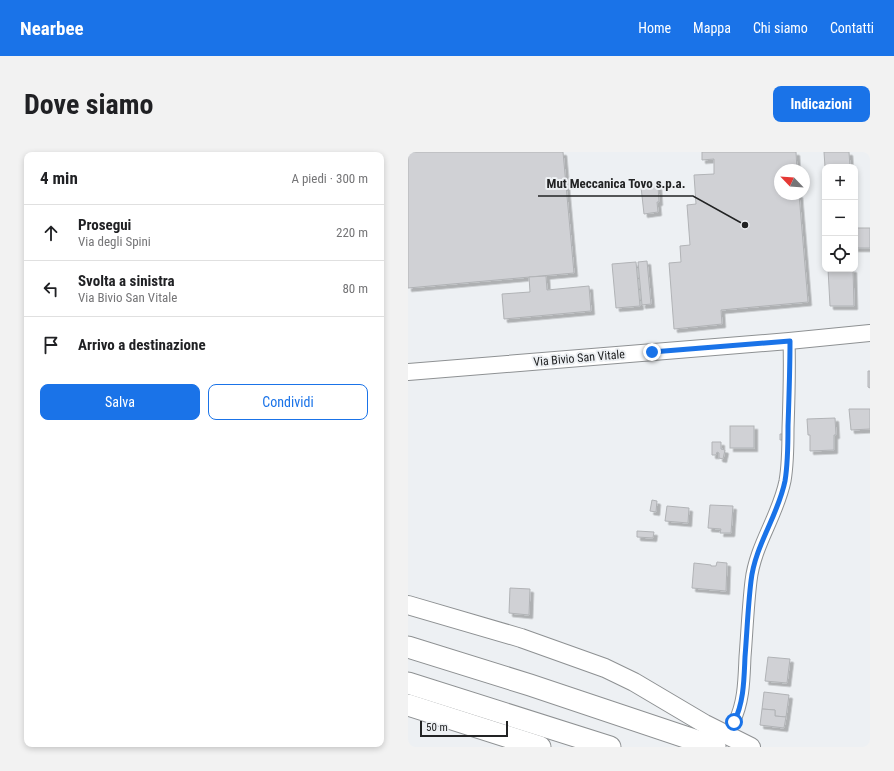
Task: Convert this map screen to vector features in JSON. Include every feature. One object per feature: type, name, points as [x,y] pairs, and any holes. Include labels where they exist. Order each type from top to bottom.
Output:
[{"type":"highway","points":[[408,647],[530,684],[715,747]]},
{"type":"highway","points":[[408,683],[610,747]]},
{"type":"highway","points":[[408,705],[540,747]]},
{"type":"main road","name":"Via Bivio San Vitale","points":[[408,372],[790,341],[870,333]]},
{"type":"main road","points":[[408,605],[521,638],[605,668],[634,682],[705,724],[751,747]]},
{"type":"street","points":[[734,722],[738,715],[744,686],[751,580],[755,559],[781,496],[785,480],[790,378],[790,341]]},
{"type":"building","points":[[408,152],[563,152],[574,273],[408,288]]},
{"type":"building","points":[[702,152],[796,152],[797,164],[774,164],[774,200],[800,200],[808,302],[721,310],[722,324],[674,329],[669,263],[681,262],[680,246],[690,245],[687,205],[696,204],[694,175],[714,174],[714,159],[702,160]]},
{"type":"building","points":[[824,152],[849,152],[850,164],[825,164]]},
{"type":"building","points":[[658,185],[658,212],[644,214],[641,187]]},
{"type":"building","points":[[858,228],[870,228],[870,248],[858,248]]},
{"type":"building","points":[[647,261],[651,304],[642,305],[638,262]]},
{"type":"building","points":[[636,262],[640,306],[616,308],[612,264]]},
{"type":"building","points":[[828,272],[853,272],[854,306],[830,306]]},
{"type":"building","points":[[546,276],[547,290],[589,286],[591,311],[504,319],[502,294],[530,292],[529,277]]},
{"type":"building","points":[[868,371],[870,371],[870,388],[868,387]]},
{"type":"building","points":[[849,409],[870,409],[870,429],[851,430]]},
{"type":"building","points":[[835,418],[836,435],[834,435],[834,450],[810,451],[810,435],[808,435],[807,419]]},
{"type":"building","points":[[730,426],[754,426],[754,448],[730,448]]},
{"type":"building","points":[[780,434],[783,434],[784,440],[780,440]]},
{"type":"building","points":[[712,442],[721,442],[721,449],[725,450],[723,459],[719,458],[719,453],[717,452],[716,455],[712,455]]},
{"type":"building","points":[[652,500],[657,501],[656,512],[650,511]]},
{"type":"building","points":[[710,505],[733,506],[731,533],[720,533],[721,529],[708,528]]},
{"type":"building","points":[[667,506],[689,508],[688,523],[665,521]]},
{"type":"building","points":[[637,531],[654,532],[653,538],[637,537]]},
{"type":"building","points":[[717,562],[727,563],[726,591],[692,588],[694,563],[716,566]]},
{"type":"building","points":[[510,588],[530,589],[529,615],[509,613]]},
{"type":"building","points":[[768,657],[790,659],[787,683],[765,681]]},
{"type":"building","points":[[764,692],[789,695],[786,717],[775,716],[775,710],[762,709]]},
{"type":"building","points":[[762,709],[775,710],[775,716],[786,717],[784,728],[760,725]]},
{"type":"place","name":"Mut Meccanica Tovo s.p.a.","points":[[745,225]]},
{"type":"route","points":[[652,352],[790,341],[790,378],[785,480],[781,496],[755,559],[751,580],[744,686],[738,715],[734,722]]}]
